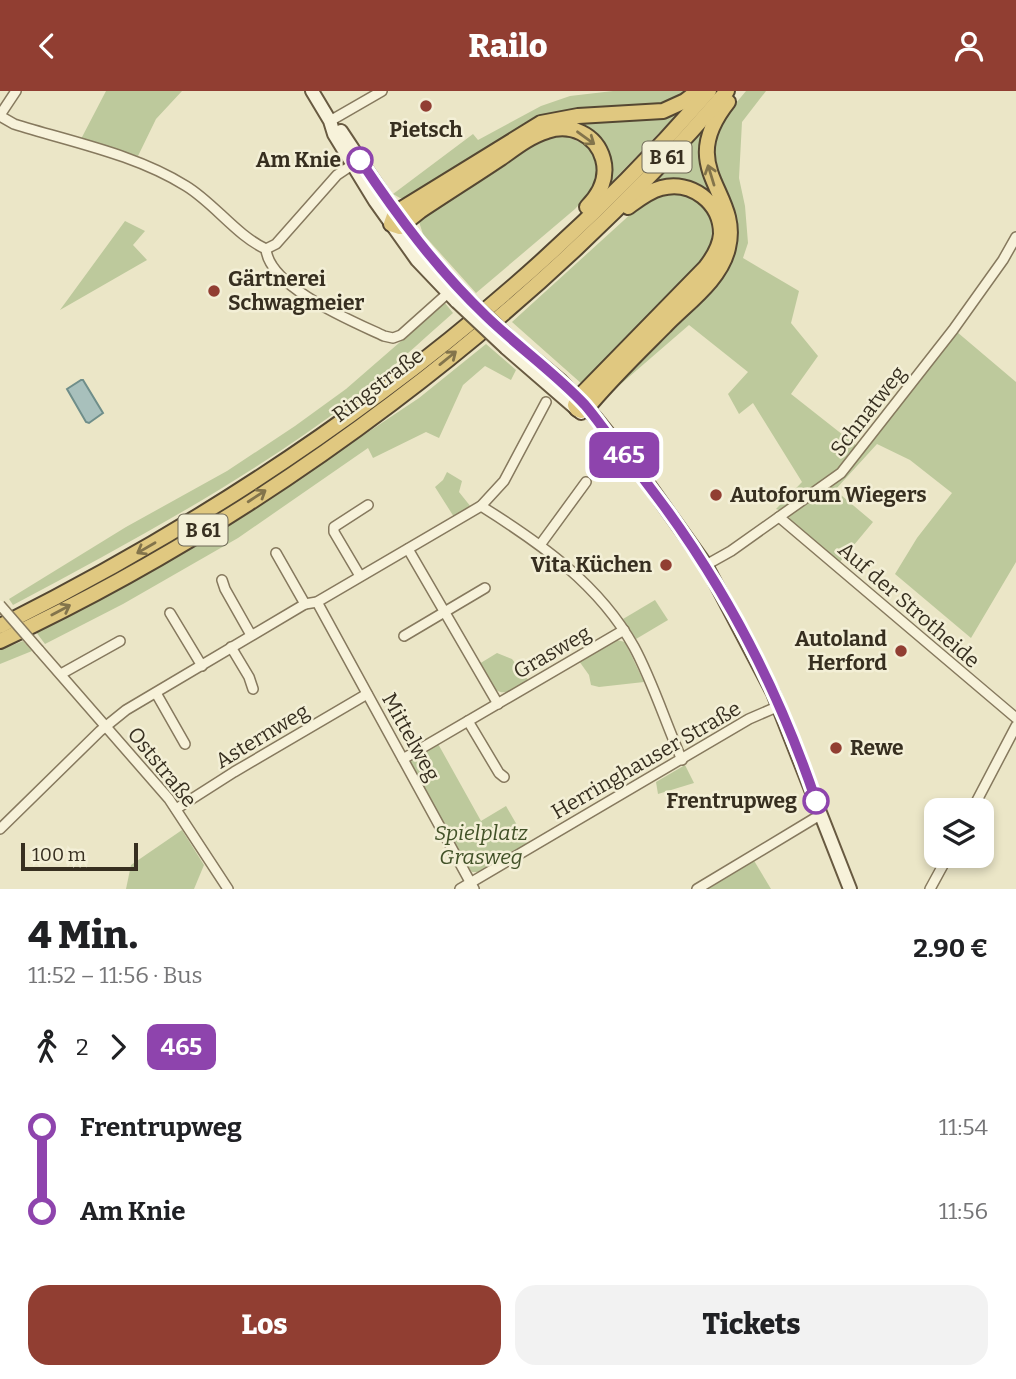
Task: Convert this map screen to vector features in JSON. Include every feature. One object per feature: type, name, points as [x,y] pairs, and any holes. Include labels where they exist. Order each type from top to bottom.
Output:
[{"type":"highway","points":[[397,221],[541,123],[578,116],[663,111],[685,101],[698,91]]},
{"type":"highway","name":"Ringstraße","points":[[0,626],[141,551],[229,498],[309,445],[428,357],[533,269],[632,174],[709,91]]},
{"type":"highway","name":"Ringstraße","points":[[0,641],[154,559],[225,517],[395,400],[481,331],[604,221],[677,148],[727,91]]},
{"type":"highway","points":[[581,405],[621,370],[707,284],[724,259],[729,234],[722,201],[712,180],[706,154],[707,141],[721,110],[736,91]]},
{"type":"highway","points":[[397,221],[420,211],[533,137],[556,128],[577,131],[593,141],[599,149],[604,172],[603,184],[589,206],[540,251],[533,269]]},
{"type":"highway","points":[[581,405],[705,268],[718,248],[721,236],[716,212],[708,200],[699,193],[676,186],[646,194],[615,219],[604,221]]},
{"type":"main road","points":[[312,91],[352,165],[428,255],[456,296],[581,405],[642,475],[706,565],[779,706],[850,889]]},
{"type":"main road","points":[[330,121],[340,129],[397,221]]},
{"type":"street","points":[[16,91],[0,116],[14,124],[133,161],[162,173],[201,196],[266,249],[275,271],[290,286],[384,336],[393,338],[401,335],[456,296]]},
{"type":"street","points":[[330,121],[382,91]]},
{"type":"street","points":[[266,249],[276,244],[337,175],[352,165]]},
{"type":"street","name":"Schnatweg","points":[[706,565],[731,551],[841,473],[953,330],[1003,260],[1016,237]]},
{"type":"street","points":[[0,829],[106,726],[126,711],[251,635],[305,604],[317,602],[481,506],[504,481],[546,402]]},
{"type":"street","points":[[540,545],[586,482]]},
{"type":"street","points":[[360,576],[334,533],[334,527],[368,505]]},
{"type":"street","points":[[481,506],[568,566],[624,630],[641,662],[682,760]]},
{"type":"street","name":"Auf der Strotheide","points":[[779,517],[1016,718]]},
{"type":"street","name":"Grasweg","points":[[408,549],[498,704]]},
{"type":"street","points":[[276,553],[305,604]]},
{"type":"street","points":[[222,580],[251,635]]},
{"type":"street","points":[[404,636],[485,588]]},
{"type":"street","name":"Mittelweg","points":[[317,602],[472,886]]},
{"type":"street","name":"Oststraße","points":[[0,604],[176,809],[228,889]]},
{"type":"street","points":[[170,613],[202,666]]},
{"type":"street","name":"Grasweg","points":[[403,759],[624,630]]},
{"type":"street","points":[[61,674],[120,641]]},
{"type":"street","points":[[231,647],[253,689]]},
{"type":"street","points":[[156,694],[185,744]]},
{"type":"street","name":"Asternweg","points":[[176,809],[367,694]]},
{"type":"street","name":"Herringhauser Straße","points":[[460,889],[472,886],[749,719],[779,706]]},
{"type":"street","points":[[468,721],[504,777]]},
{"type":"street","points":[[978,798],[1016,726]]},
{"type":"street","points":[[697,889],[820,815]]},
{"type":"street","points":[[930,889],[941,868]]},
{"type":"green space","points":[[106,91],[182,91],[156,119],[138,156],[81,139]]},
{"type":"green space","points":[[613,91],[685,91],[670,101],[656,105],[548,113],[439,176],[409,198],[400,198],[393,194],[473,134],[478,140],[541,106],[570,96]]},
{"type":"green space","points":[[746,91],[766,91],[742,122],[739,178],[745,206],[748,243],[743,258],[799,291],[791,323],[818,356],[791,394],[857,446],[836,471],[779,510],[776,509],[802,482],[753,403],[739,414],[728,394],[748,372],[689,325],[600,402],[601,395],[717,281],[712,145],[726,115]]},
{"type":"green space","points":[[685,106],[603,191],[599,139],[588,128],[567,123]]},
{"type":"green space","points":[[709,125],[725,227],[723,242],[704,193],[651,187]]},
{"type":"green space","points":[[564,135],[588,146],[596,161],[597,175],[592,191],[575,209],[476,293],[423,234],[419,222],[428,211],[542,140]]},
{"type":"green space","points":[[663,193],[689,197],[705,210],[712,229],[708,254],[596,370],[597,373],[582,384],[512,322],[649,198]]},
{"type":"green space","points":[[125,221],[145,231],[133,245],[147,260],[60,310]]},
{"type":"green space","points":[[445,303],[453,313],[378,379],[312,429],[187,509],[13,605],[9,599],[126,527],[227,471],[295,426],[346,389]]},
{"type":"green space","points":[[957,332],[1016,382],[1016,562],[971,638],[895,574],[917,538],[952,493],[910,460],[877,444],[835,490],[873,522],[839,563],[790,521],[789,516],[842,476]]},
{"type":"green space","points":[[486,344],[516,370],[511,380],[485,366],[463,385],[439,438],[426,432],[373,458],[368,448],[238,538],[123,604],[45,644],[36,632],[178,556],[244,515],[419,398]]},
{"type":"green space","points":[[447,472],[462,481],[459,492],[471,507],[454,517],[435,487]]},
{"type":"green space","points":[[655,600],[668,620],[636,639],[623,619]]},
{"type":"green space","points":[[617,640],[625,642],[644,682],[599,687],[591,685],[589,675],[579,661]]},
{"type":"green space","points":[[23,641],[32,651],[0,664],[0,650]]},
{"type":"green space","points":[[497,653],[512,659],[529,681],[510,691],[503,692],[494,688],[479,664]]},
{"type":"green space","name":"Spielplatz Grasweg","points":[[437,742],[481,821],[506,806],[528,844],[479,872],[472,872],[409,759]]},
{"type":"green space","points":[[685,765],[694,783],[658,794],[656,782]]},
{"type":"green space","points":[[182,830],[204,865],[194,889],[126,889],[131,865]]},
{"type":"green space","points":[[753,859],[771,889],[701,889]]},
{"type":"water","points":[[81,380],[103,413],[89,423],[67,389]]},
{"type":"bus line","name":"465","points":[[360,160],[396,213],[454,285],[578,398],[676,521],[717,584],[773,693],[816,801]]},
{"type":"place","name":"Pietsch","points":[[426,106]]},
{"type":"place","name":"Am Knie","points":[[360,160]]},
{"type":"place","name":"Gärtnerei Schwagmeier","points":[[214,291]]},
{"type":"place","name":"Autoforum Wiegers","points":[[716,495]]},
{"type":"place","name":"Vita Küchen","points":[[666,565]]},
{"type":"place","name":"Autoland Herford","points":[[901,651]]},
{"type":"place","name":"Rewe","points":[[836,748]]},
{"type":"place","name":"Frentrupweg","points":[[816,801]]}]
